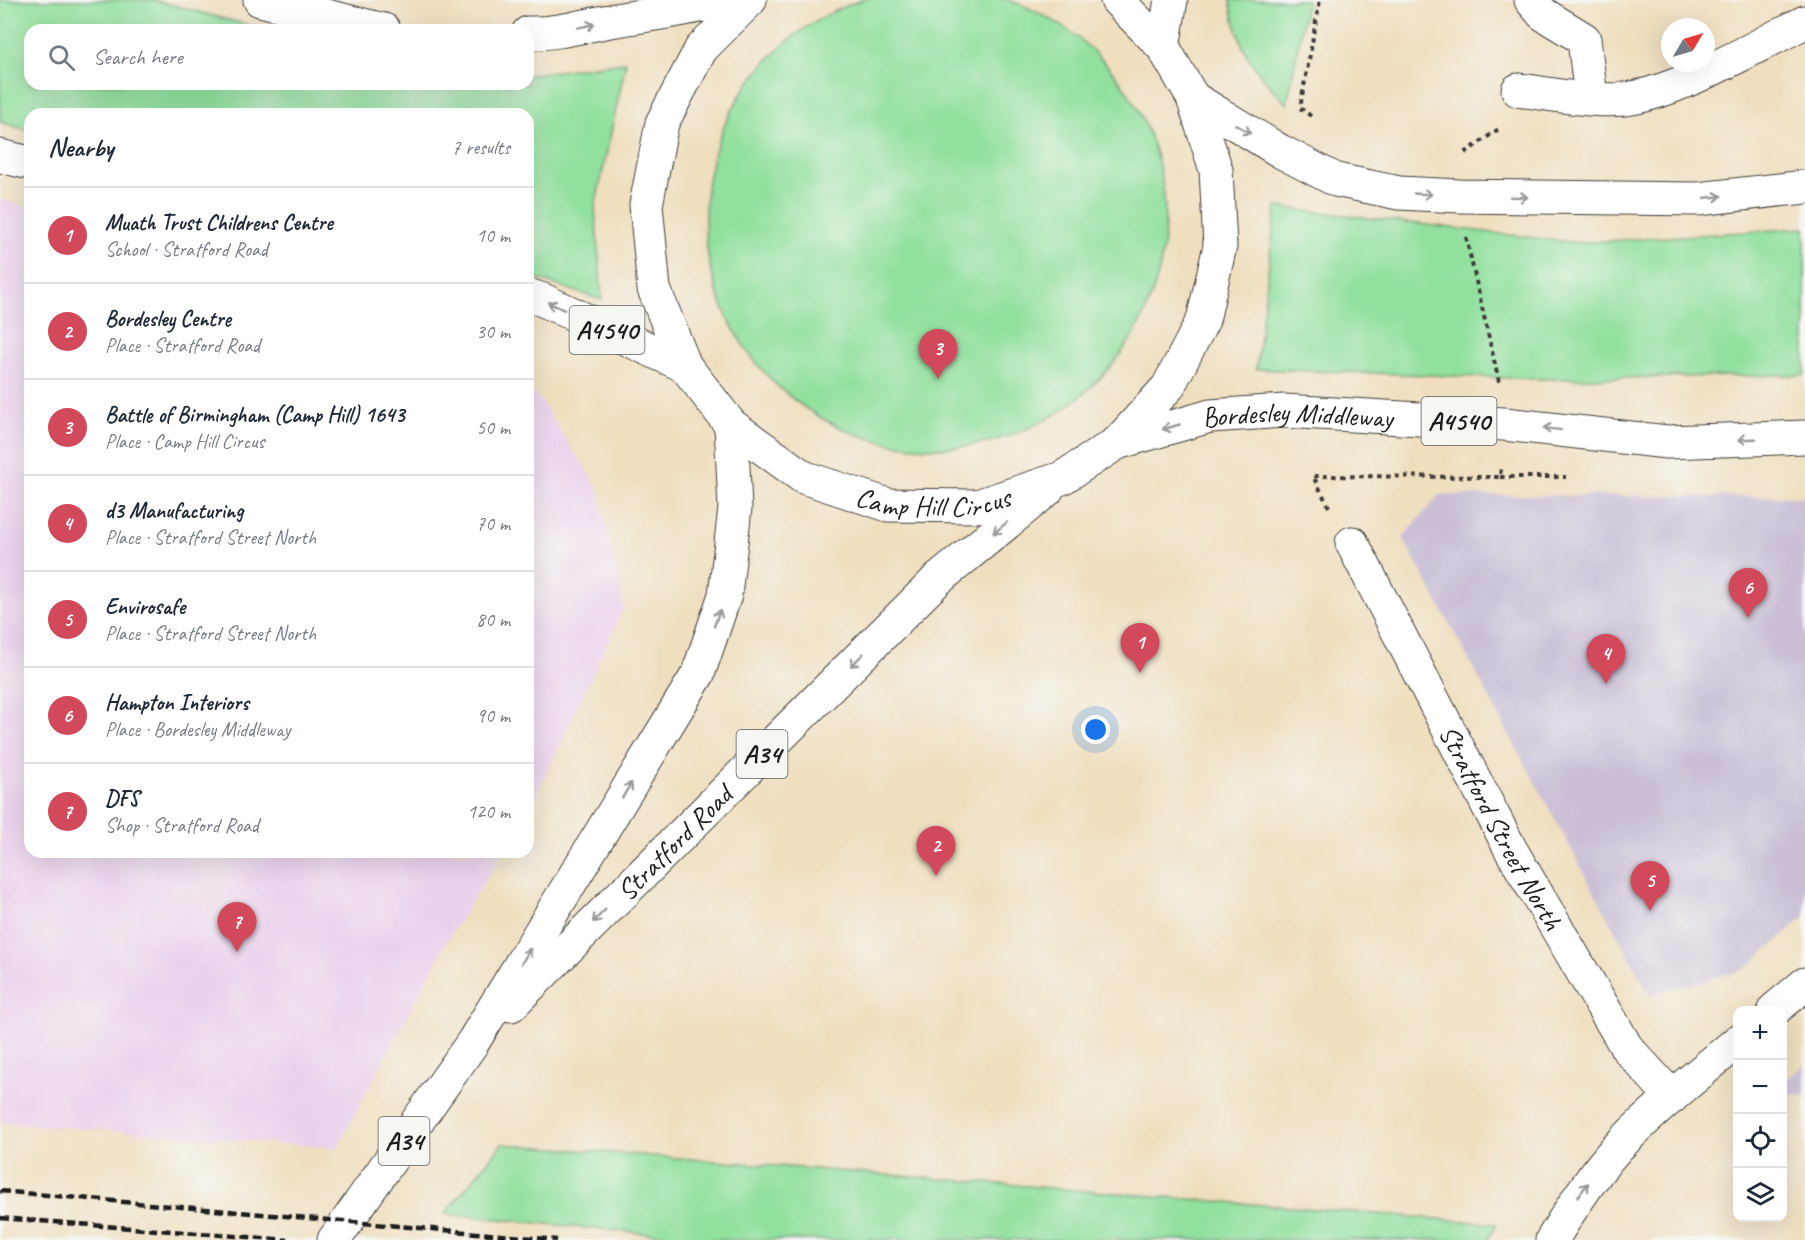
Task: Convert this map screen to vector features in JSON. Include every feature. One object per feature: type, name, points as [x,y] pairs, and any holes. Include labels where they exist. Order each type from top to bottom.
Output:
[{"type":"main road","points":[[260,0],[359,24]]},
{"type":"main road","points":[[534,33],[550,34],[611,21],[689,10],[724,0]]},
{"type":"main road","name":"Camp Hill Circus","points":[[750,0],[701,50],[662,123],[646,206],[654,289],[686,366],[731,425],[803,477],[888,505],[977,506],[1062,478],[1117,443],[1168,387],[1203,320],[1220,246],[1216,170],[1193,98],[1163,47],[1117,0]]},
{"type":"main road","points":[[1163,47],[1171,0]]},
{"type":"main road","points":[[1531,0],[1543,14],[1584,39],[1591,98]]},
{"type":"main road","points":[[1518,90],[1591,98],[1635,98],[1673,86],[1805,22]]},
{"type":"main road","points":[[1193,98],[1280,151],[1336,180],[1399,193],[1698,199],[1805,186]]},
{"type":"main road","points":[[0,156],[24,162]]},
{"type":"main road","name":"A4540","points":[[534,297],[686,366]]},
{"type":"main road","name":"Bordesley Middleway","points":[[1117,443],[1210,416],[1284,411],[1504,424],[1667,442],[1805,437]]},
{"type":"main road","name":"Stratford Road","points":[[334,1240],[473,1042],[698,674],[725,595],[735,508],[731,425]]},
{"type":"main road","name":"Stratford Road","points":[[473,1042],[936,581],[1062,478]]},
{"type":"main road","name":"Stratford Street North","points":[[1352,543],[1511,850],[1627,1048],[1672,1097]]},
{"type":"main road","points":[[1780,1006],[1805,984]]},
{"type":"main road","points":[[1552,1240],[1578,1197],[1616,1149],[1733,1044]]},
{"type":"path","points":[[1319,121],[1300,108],[1320,0]]},
{"type":"path","points":[[1313,476],[1500,477],[1504,424],[1499,381],[1466,240],[1460,196]]},
{"type":"shaded area","points":[[0,199],[24,206],[24,858],[499,858],[451,934],[337,1148],[0,1122]]},
{"type":"shaded area","points":[[534,394],[597,486],[624,607],[534,799]]},
{"type":"shaded area","points":[[1439,495],[1805,497],[1805,916],[1744,970],[1650,995],[1403,538]]},
{"type":"shaded area","points":[[1805,1064],[1805,1095],[1787,1093],[1787,1080]]},
{"type":"green space","points":[[865,-1],[1005,-1],[1023,5],[1063,26],[1098,55],[1127,90],[1148,130],[1161,173],[1164,195],[1164,241],[1155,285],[1138,327],[1113,364],[1081,396],[1044,421],[1002,438],[958,447],[912,447],[868,438],[826,421],[789,396],[757,364],[732,327],[715,285],[706,241],[706,195],[709,173],[722,130],[743,90],[772,55],[807,26],[847,5]]},
{"type":"green space","points":[[0,0],[154,0],[244,24],[24,24],[24,90],[534,90],[534,74],[626,62],[595,207],[602,300],[534,278],[534,108],[24,108],[24,129],[0,122]]},
{"type":"green space","points":[[1230,0],[1307,0],[1287,104],[1248,57],[1242,46]]},
{"type":"green space","points":[[1276,207],[1578,243],[1805,228],[1805,375],[1541,379],[1256,369]]},
{"type":"green space","points":[[502,1144],[1497,1224],[1488,1240],[712,1240],[445,1214]]},
{"type":"railway","points":[[0,1191],[557,1240]]},
{"type":"railway","points":[[0,1218],[288,1240]]},
{"type":"place","name":"Battle of Birmingham (Camp Hill) 1643","points":[[938,379]]},
{"type":"place","name":"Hampton Interiors","points":[[1748,618]]},
{"type":"place","name":"Muath Trust Childrens Centre","points":[[1140,673]]},
{"type":"place","name":"d3 Manufacturing","points":[[1606,684]]},
{"type":"place","name":"Bordesley Centre","points":[[936,876]]},
{"type":"place","name":"Envirosafe","points":[[1650,911]]},
{"type":"place","name":"DFS","points":[[237,952]]}]
